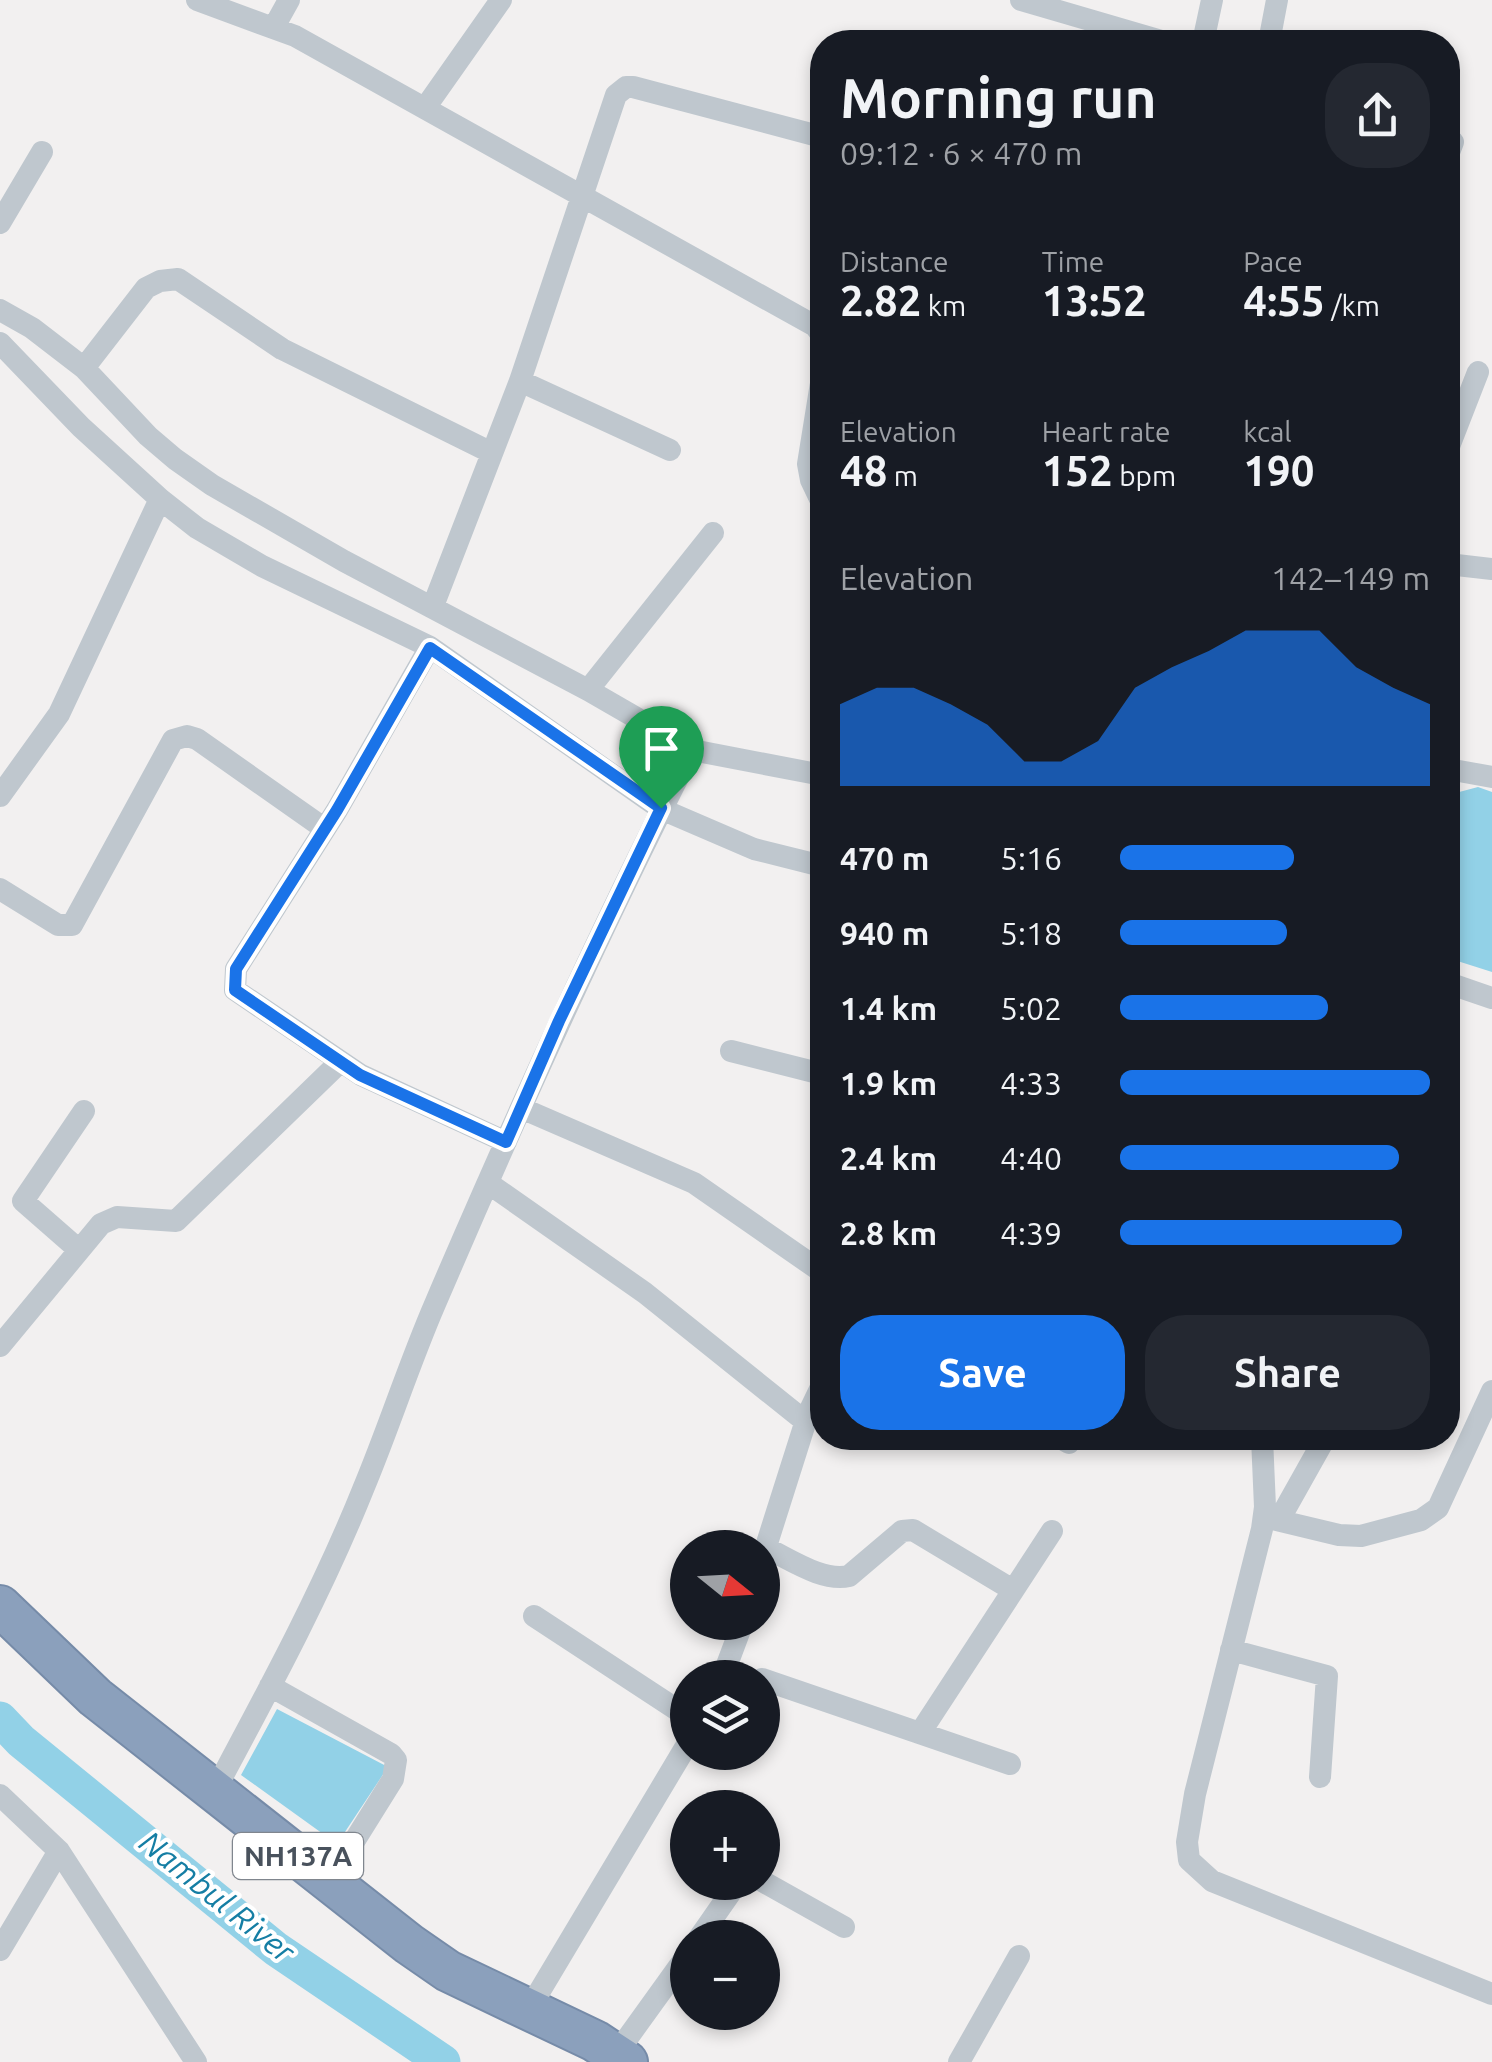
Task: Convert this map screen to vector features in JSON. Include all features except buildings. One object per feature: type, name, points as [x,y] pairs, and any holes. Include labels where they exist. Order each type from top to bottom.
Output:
[{"type":"highway","name":"NH137A","points":[[0,1606],[95,1696],[409,1944],[448,1970],[595,2040],[622,2058]]},
{"type":"street","points":[[197,0],[274,27],[810,323]]},
{"type":"street","points":[[274,27],[289,0]]},
{"type":"street","points":[[425,108],[501,0]]},
{"type":"street","points":[[1021,0],[1080,8],[1135,30]]},
{"type":"street","points":[[1206,30],[1212,0]]},
{"type":"street","points":[[1271,30],[1277,0]]},
{"type":"street","points":[[433,606],[520,381],[616,95],[626,87],[810,134]]},
{"type":"street","points":[[0,223],[42,152]]},
{"type":"street","points":[[84,368],[146,288],[178,279],[282,349],[490,452]]},
{"type":"street","points":[[0,310],[32,328],[84,368],[148,436],[212,486],[344,561],[588,690],[692,750],[810,766]]},
{"type":"street","points":[[0,343],[81,427],[160,500],[198,528],[262,566],[430,648],[671,791],[702,829],[754,849],[810,863]]},
{"type":"street","points":[[1460,418],[1478,372]]},
{"type":"street","points":[[520,381],[670,450]]},
{"type":"street","points":[[810,452],[810,480]]},
{"type":"street","points":[[0,796],[59,714],[160,500]]},
{"type":"street","points":[[588,690],[713,534]]},
{"type":"street","points":[[1460,565],[1492,569]]},
{"type":"street","points":[[430,648],[325,829],[236,969],[235,990],[360,1075],[506,1142]]},
{"type":"street","points":[[0,889],[58,925],[72,925],[173,740],[180,737],[198,739],[325,829]]},
{"type":"street","points":[[214,1792],[270,1686],[364,1487],[411,1358],[559,1021],[692,750]]},
{"type":"street","points":[[1460,771],[1492,777]]},
{"type":"street","points":[[1460,987],[1492,998]]},
{"type":"street","points":[[731,1052],[810,1071]]},
{"type":"street","points":[[0,1346],[102,1224],[112,1218],[176,1221],[340,1062]]},
{"type":"street","points":[[522,1108],[694,1183],[810,1264]]},
{"type":"street","points":[[79,1250],[26,1206],[24,1200],[84,1111]]},
{"type":"street","points":[[488,1183],[645,1293],[806,1422]]},
{"type":"street","points":[[1271,1519],[1361,1536],[1432,1514],[1492,1391]]},
{"type":"street","points":[[772,1530],[810,1412]]},
{"type":"street","points":[[1263,1450],[1271,1519]]},
{"type":"street","points":[[1317,1450],[1271,1519],[1231,1650],[1194,1794],[1189,1860],[1212,1881],[1492,1994]]},
{"type":"street","points":[[780,1560],[842,1578],[902,1532],[914,1530],[1014,1590]]},
{"type":"street","points":[[920,1733],[1052,1530]]},
{"type":"street","points":[[534,1616],[670,1705]]},
{"type":"street","points":[[1231,1650],[1327,1676],[1320,1778]]},
{"type":"street","points":[[780,1685],[1010,1764]]},
{"type":"street","points":[[270,1686],[396,1760],[393,1779],[330,1880]]},
{"type":"street","points":[[529,2009],[672,1770]]},
{"type":"street","points":[[0,1795],[59,1850],[196,2062]]},
{"type":"street","points":[[0,1950],[59,1850]]},
{"type":"street","points":[[780,1891],[844,1927]]},
{"type":"street","points":[[959,2062],[1019,1956]]},
{"type":"street","points":[[622,2058],[670,1982]]},
{"type":"water","points":[[1478,787],[1492,792],[1492,972],[1460,962],[1460,792]]},
{"type":"water","points":[[277,1709],[388,1767],[337,1844],[241,1775]]},
{"type":"waterway","name":"Nambul River","points":[[0,1719],[21,1741],[276,1949],[443,2062]]},
{"type":"route","points":[[430,648],[661,808],[506,1142],[360,1075],[235,990],[236,969],[337,810],[430,648]]}]
